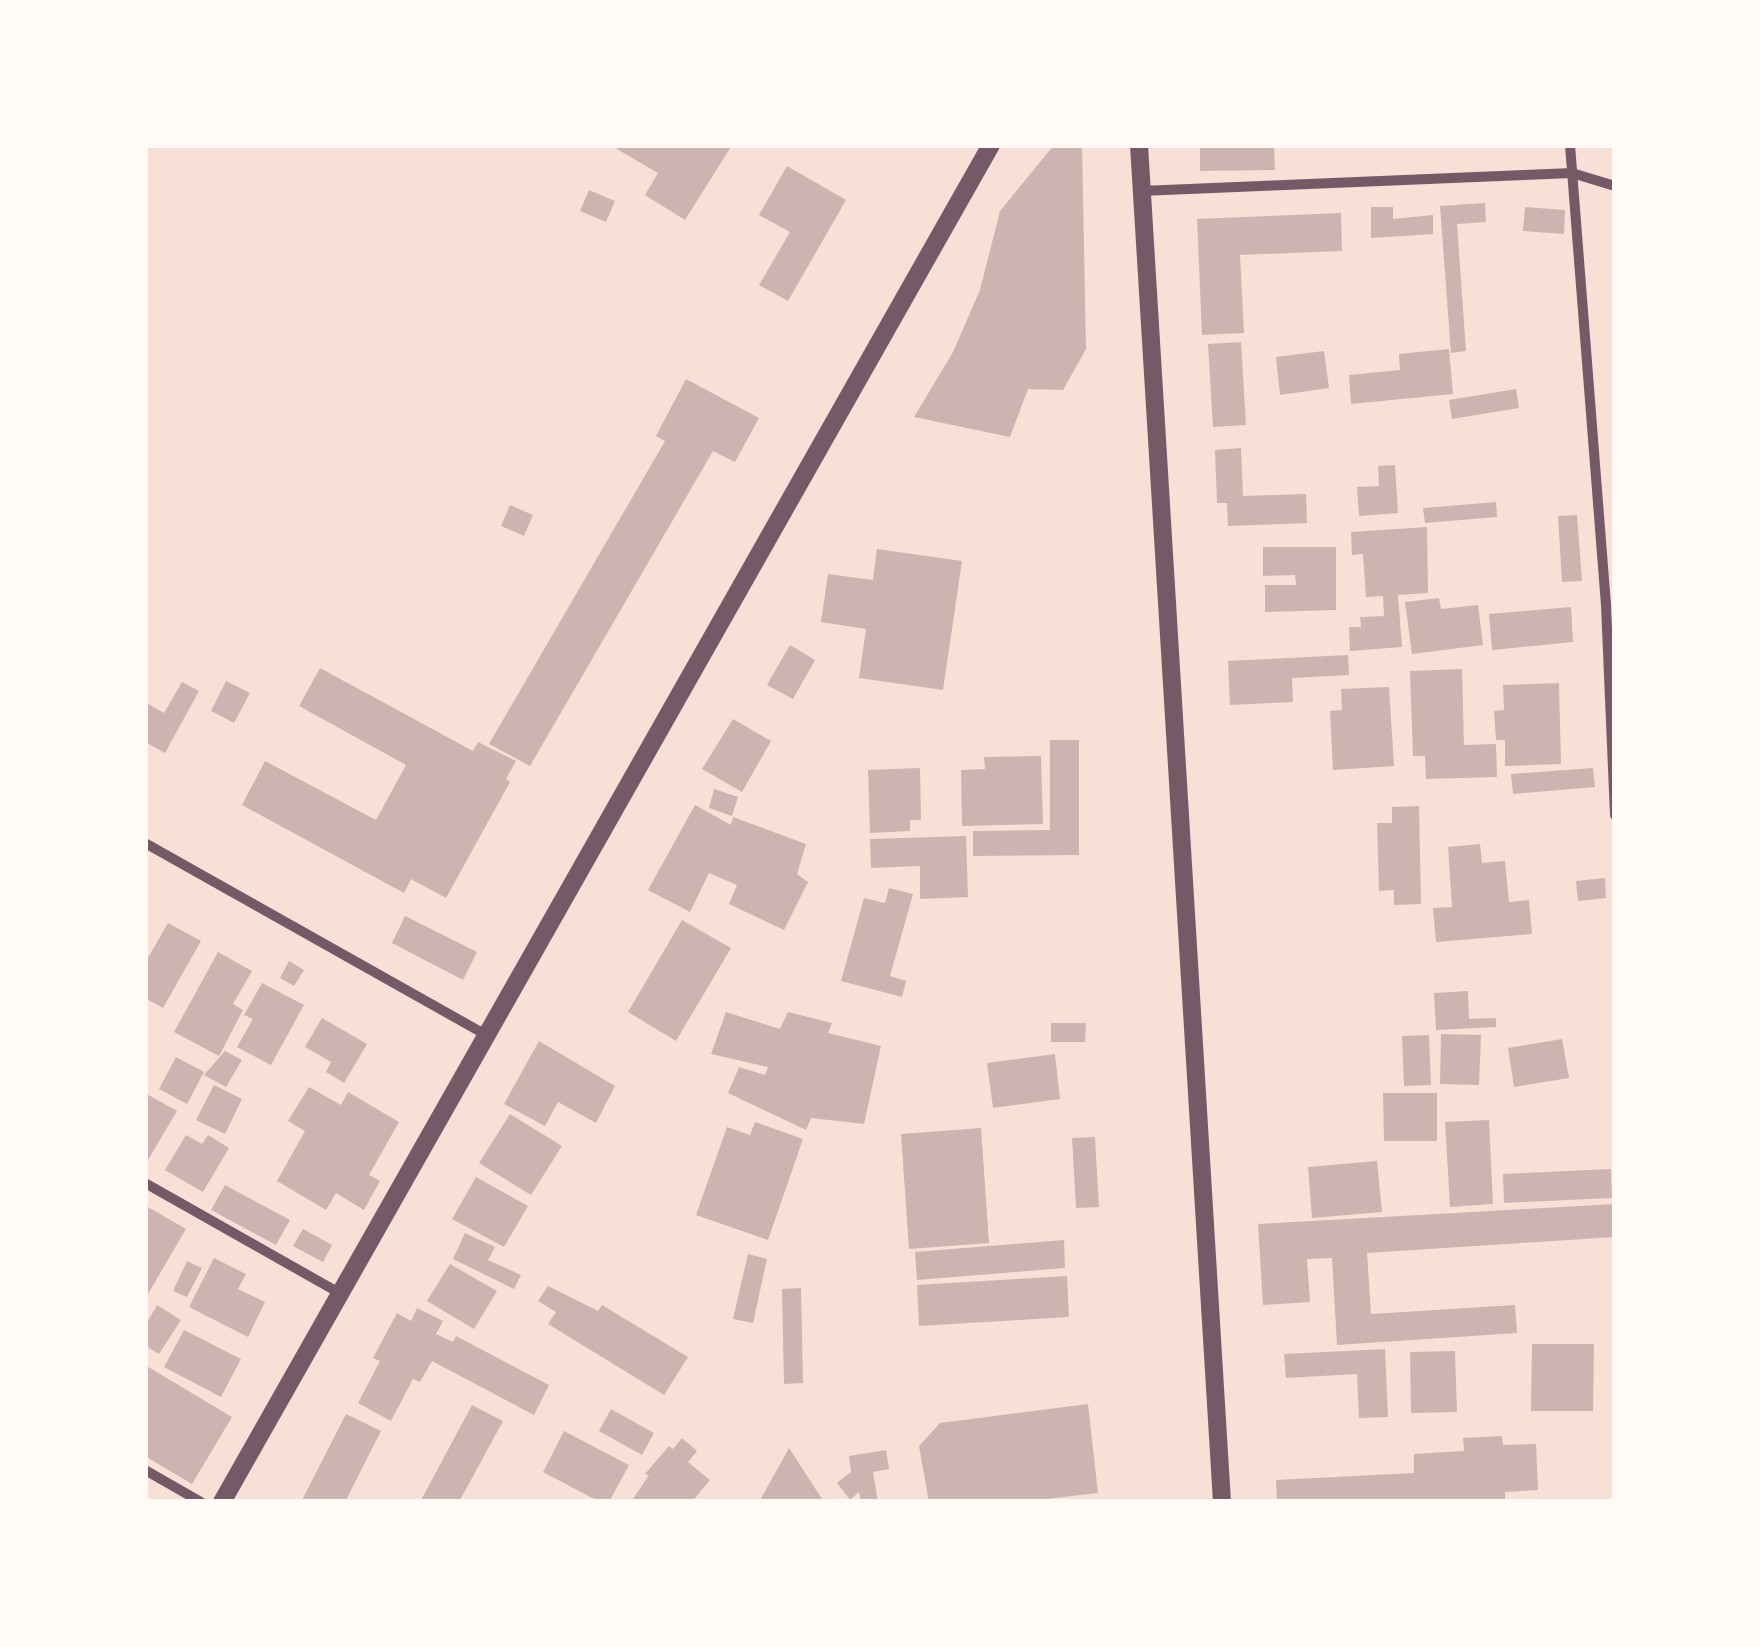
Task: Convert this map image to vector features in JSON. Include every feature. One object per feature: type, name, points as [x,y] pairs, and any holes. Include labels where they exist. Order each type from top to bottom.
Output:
[{"type":"street","points":[[222,1502],[991,145]]},
{"type":"street","points":[[1138,145],[1222,1502]]},
{"type":"street","points":[[1570,145],[1610,606],[1615,815]]},
{"type":"street","points":[[1141,191],[1572,173],[1615,186]]},
{"type":"street","points":[[145,843],[488,1036]]},
{"type":"street","points":[[145,1183],[343,1294]]},
{"type":"street","points":[[145,1470],[202,1502]]},
{"type":"building","points":[[610,145],[732,145],[685,220],[645,195],[658,173]]},
{"type":"building","points":[[1054,145],[1082,145],[1086,349],[1063,390],[1028,389],[1010,437],[914,417],[953,352],[980,290],[1000,211]]},
{"type":"building","points":[[1200,145],[1274,145],[1275,170],[1200,171]]},
{"type":"building","points":[[787,166],[846,200],[788,301],[759,285],[790,232],[759,215]]},
{"type":"building","points":[[589,190],[615,201],[606,222],[580,211]]},
{"type":"building","points":[[1485,203],[1486,222],[1457,224],[1466,351],[1451,353],[1440,206]]},
{"type":"building","points":[[1371,207],[1393,207],[1393,219],[1433,215],[1433,234],[1371,238]]},
{"type":"building","points":[[1525,207],[1565,210],[1564,234],[1523,231]]},
{"type":"building","points":[[1341,213],[1342,251],[1240,255],[1244,333],[1202,335],[1197,219]]},
{"type":"building","points":[[1241,342],[1246,425],[1213,427],[1208,344]]},
{"type":"building","points":[[1449,349],[1453,394],[1351,404],[1349,375],[1400,370],[1399,354]]},
{"type":"building","points":[[1324,351],[1329,388],[1280,395],[1276,357]]},
{"type":"building","points":[[686,379],[759,418],[735,462],[713,451],[530,766],[489,744],[665,441],[656,436]]},
{"type":"building","points":[[1516,389],[1519,408],[1452,419],[1449,400]]},
{"type":"building","points":[[1241,448],[1243,496],[1306,494],[1307,523],[1228,526],[1227,503],[1217,503],[1215,450]]},
{"type":"building","points":[[1395,465],[1398,513],[1359,516],[1357,487],[1379,486],[1378,466]]},
{"type":"building","points":[[1496,502],[1497,517],[1425,523],[1423,508]]},
{"type":"building","points":[[510,505],[533,515],[524,536],[501,526]]},
{"type":"building","points":[[1577,515],[1582,581],[1562,582],[1558,516]]},
{"type":"building","points":[[1427,527],[1428,593],[1398,595],[1402,647],[1350,651],[1349,627],[1361,627],[1360,617],[1384,616],[1383,596],[1366,597],[1363,554],[1352,555],[1351,532]]},
{"type":"building","points":[[1263,547],[1336,547],[1336,610],[1265,612],[1265,585],[1296,585],[1295,575],[1263,576]]},
{"type":"building","points":[[877,549],[962,561],[943,690],[859,678],[866,629],[821,622],[828,574],[873,580]]},
{"type":"building","points":[[1439,598],[1441,609],[1478,605],[1483,645],[1412,654],[1405,602]]},
{"type":"building","points":[[1571,607],[1573,642],[1492,650],[1489,614]]},
{"type":"building","points":[[790,645],[815,660],[793,699],[767,685]]},
{"type":"building","points":[[1348,655],[1349,675],[1292,678],[1293,702],[1230,705],[1228,661]]},
{"type":"building","points":[[320,668],[473,751],[478,742],[516,761],[506,779],[510,782],[446,898],[411,879],[404,893],[242,805],[265,761],[376,820],[406,765],[299,706]]},
{"type":"building","points":[[1462,669],[1464,745],[1496,744],[1497,777],[1426,779],[1425,756],[1413,756],[1410,671]]},
{"type":"building","points":[[226,681],[250,693],[234,723],[211,711]]},
{"type":"building","points":[[182,682],[199,691],[165,753],[145,742],[145,702],[164,713]]},
{"type":"building","points":[[1559,683],[1561,764],[1505,766],[1505,740],[1496,740],[1494,711],[1504,710],[1503,685]]},
{"type":"building","points":[[1389,687],[1394,766],[1333,770],[1330,711],[1342,710],[1341,689]]},
{"type":"building","points":[[733,719],[771,741],[742,792],[702,769]]},
{"type":"building","points":[[1050,740],[1079,740],[1079,855],[973,856],[973,831],[1050,830]]},
{"type":"building","points":[[1041,756],[1043,824],[962,826],[961,770],[985,769],[984,757]]},
{"type":"building","points":[[920,768],[921,820],[910,820],[910,831],[870,833],[868,770]]},
{"type":"building","points":[[1593,768],[1595,787],[1513,794],[1511,774]]},
{"type":"building","points":[[714,789],[738,797],[732,816],[709,808]]},
{"type":"building","points":[[695,805],[731,825],[733,817],[806,844],[797,874],[808,882],[784,930],[729,904],[737,885],[709,873],[690,912],[648,890]]},
{"type":"building","points":[[1419,806],[1421,904],[1394,905],[1394,890],[1379,891],[1377,823],[1392,823],[1392,807]]},
{"type":"building","points":[[966,836],[968,897],[920,899],[920,866],[871,868],[870,839]]},
{"type":"building","points":[[1480,844],[1482,863],[1505,861],[1509,902],[1529,900],[1532,934],[1436,942],[1433,908],[1452,907],[1448,847]]},
{"type":"building","points":[[1605,878],[1606,898],[1578,901],[1576,881]]},
{"type":"building","points":[[889,888],[913,894],[890,976],[906,981],[902,997],[841,981],[864,898],[885,903]]},
{"type":"building","points":[[405,916],[477,952],[463,980],[392,943]]},
{"type":"building","points":[[682,920],[731,948],[676,1041],[628,1012]]},
{"type":"building","points":[[168,923],[201,941],[163,1008],[145,998],[145,963]]},
{"type":"building","points":[[218,952],[252,971],[233,1004],[243,1010],[219,1056],[174,1032]]},
{"type":"building","points":[[289,961],[304,970],[294,986],[280,978]]},
{"type":"building","points":[[262,983],[304,1005],[271,1065],[237,1047],[253,1019],[244,1015]]},
{"type":"building","points":[[1468,991],[1469,1019],[1496,1018],[1496,1027],[1436,1030],[1434,993]]},
{"type":"building","points":[[726,1012],[780,1029],[788,1012],[832,1023],[828,1033],[881,1046],[864,1124],[811,1118],[806,1130],[728,1093],[739,1067],[765,1075],[768,1067],[711,1054]]},
{"type":"building","points":[[322,1018],[367,1044],[344,1083],[326,1072],[331,1062],[305,1047]]},
{"type":"building","points":[[1051,1023],[1086,1023],[1085,1042],[1051,1042]]},
{"type":"building","points":[[1441,1034],[1481,1035],[1479,1085],[1440,1084]]},
{"type":"building","points":[[1429,1035],[1431,1085],[1404,1086],[1402,1036]]},
{"type":"building","points":[[1562,1039],[1569,1078],[1514,1087],[1508,1048]]},
{"type":"building","points":[[539,1041],[615,1086],[596,1123],[558,1102],[545,1126],[504,1104]]},
{"type":"building","points":[[225,1051],[242,1060],[226,1087],[204,1075]]},
{"type":"building","points":[[1055,1054],[1060,1099],[993,1108],[987,1063]]},
{"type":"building","points":[[176,1057],[204,1072],[187,1104],[159,1089]]},
{"type":"building","points":[[214,1085],[242,1099],[225,1134],[196,1120]]},
{"type":"building","points":[[309,1087],[341,1105],[348,1092],[399,1122],[369,1175],[380,1181],[364,1210],[336,1193],[326,1210],[277,1181],[305,1131],[288,1121]]},
{"type":"building","points":[[145,1093],[177,1111],[148,1160],[145,1158]]},
{"type":"building","points":[[1383,1093],[1437,1093],[1437,1141],[1384,1141]]},
{"type":"building","points":[[510,1114],[562,1146],[531,1195],[479,1163]]},
{"type":"building","points":[[1489,1120],[1493,1204],[1450,1207],[1445,1122]]},
{"type":"building","points":[[755,1122],[803,1139],[768,1240],[696,1215],[727,1127],[750,1135]]},
{"type":"building","points":[[981,1128],[989,1243],[909,1249],[901,1134]]},
{"type":"building","points":[[186,1135],[202,1144],[208,1135],[229,1148],[203,1192],[165,1170]]},
{"type":"building","points":[[1095,1137],[1099,1207],[1076,1208],[1072,1138]]},
{"type":"building","points":[[1377,1161],[1382,1212],[1312,1218],[1308,1167]]},
{"type":"building","points":[[1611,1169],[1612,1198],[1504,1203],[1503,1174]]},
{"type":"building","points":[[476,1177],[528,1206],[504,1247],[452,1219]]},
{"type":"building","points":[[225,1185],[290,1220],[276,1245],[211,1210]]},
{"type":"building","points":[[1615,1204],[1615,1237],[1367,1253],[1371,1314],[1515,1305],[1517,1333],[1337,1345],[1332,1258],[1307,1259],[1310,1302],[1263,1305],[1258,1224]]},
{"type":"building","points":[[148,1207],[186,1229],[145,1299],[145,1211]]},
{"type":"building","points":[[303,1229],[332,1245],[323,1262],[293,1246]]},
{"type":"building","points":[[465,1233],[495,1247],[488,1260],[521,1275],[514,1289],[453,1259]]},
{"type":"building","points":[[1064,1240],[1065,1268],[917,1280],[915,1252]]},
{"type":"building","points":[[748,1254],[767,1259],[753,1323],[733,1319]]},
{"type":"building","points":[[214,1258],[246,1274],[238,1289],[265,1302],[248,1337],[189,1307]]},
{"type":"building","points":[[187,1261],[202,1268],[187,1297],[173,1291]]},
{"type":"building","points":[[450,1264],[497,1291],[474,1329],[427,1301]]},
{"type":"building","points":[[1067,1276],[1069,1317],[919,1326],[917,1285]]},
{"type":"building","points":[[548,1286],[598,1311],[602,1305],[688,1357],[664,1395],[548,1324],[556,1312],[538,1301]]},
{"type":"building","points":[[801,1288],[803,1383],[784,1384],[782,1289]]},
{"type":"building","points":[[157,1305],[181,1320],[159,1354],[145,1346],[145,1326]]},
{"type":"building","points":[[417,1308],[443,1321],[436,1334],[453,1342],[456,1336],[549,1385],[534,1415],[432,1361],[420,1382],[413,1379],[391,1421],[358,1403],[380,1361],[373,1358],[397,1313],[411,1321]]},
{"type":"building","points":[[184,1330],[241,1359],[221,1397],[164,1367]]},
{"type":"building","points":[[1532,1344],[1594,1344],[1593,1411],[1531,1411]]},
{"type":"building","points":[[1385,1349],[1388,1417],[1359,1418],[1357,1374],[1286,1378],[1284,1354]]},
{"type":"building","points":[[1455,1351],[1457,1412],[1411,1413],[1410,1352]]},
{"type":"building","points":[[145,1365],[232,1417],[192,1484],[145,1456]]},
{"type":"building","points":[[1088,1404],[1098,1493],[1020,1502],[929,1502],[919,1446],[940,1423]]},
{"type":"building","points":[[472,1405],[503,1421],[459,1502],[420,1502]]},
{"type":"building","points":[[611,1409],[654,1433],[642,1455],[599,1431]]},
{"type":"building","points":[[346,1414],[381,1431],[345,1502],[301,1502]]},
{"type":"building","points":[[564,1431],[629,1465],[609,1502],[600,1502],[543,1472]]},
{"type":"building","points":[[1502,1436],[1503,1445],[1536,1444],[1538,1490],[1505,1492],[1505,1502],[1277,1502],[1276,1480],[1414,1473],[1414,1454],[1464,1451],[1463,1438]]},
{"type":"building","points":[[682,1438],[697,1451],[688,1462],[710,1480],[692,1502],[631,1502],[649,1475],[645,1474],[669,1446],[673,1449]]},
{"type":"building","points":[[789,1448],[824,1502],[759,1502]]},
{"type":"building","points":[[886,1450],[889,1469],[873,1472],[878,1502],[861,1502],[859,1492],[850,1500],[837,1483],[851,1472],[849,1456]]}]
